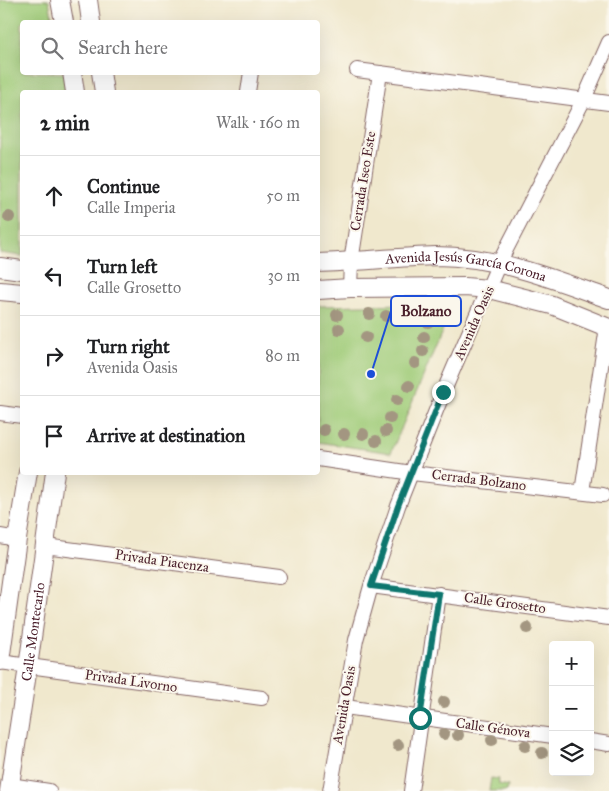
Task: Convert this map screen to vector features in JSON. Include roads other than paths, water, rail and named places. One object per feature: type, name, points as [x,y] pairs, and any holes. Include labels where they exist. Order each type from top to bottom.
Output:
[{"type":"street","points":[[60,0],[64,20]]},
{"type":"street","points":[[88,0],[91,20]]},
{"type":"street","name":"Avenida Oasis","points":[[330,791],[356,640],[371,586],[398,506],[443,392],[499,263],[584,100],[609,42]]},
{"type":"street","points":[[357,70],[609,104]]},
{"type":"street","name":"Cerrada Iseo Este","points":[[350,288],[351,262],[380,73]]},
{"type":"street","points":[[72,75],[75,90]]},
{"type":"street","points":[[101,75],[104,90]]},
{"type":"street","points":[[248,90],[251,75]]},
{"type":"street","name":"Avenida Jesús García Corona","points":[[320,263],[437,256],[499,263],[547,277],[609,299]]},
{"type":"street","points":[[0,267],[20,270]]},
{"type":"street","name":"Avenida Jesús García Corona","points":[[320,290],[465,287],[489,289],[552,305],[608,327]]},
{"type":"street","points":[[0,290],[20,293]]},
{"type":"street","points":[[582,492],[608,327]]},
{"type":"street","points":[[0,413],[20,416]]},
{"type":"street","name":"Cerrada Bolzano","points":[[320,459],[412,473],[603,496]]},
{"type":"street","name":"Calle Montecarlo","points":[[0,661],[8,537],[27,475]]},
{"type":"street","name":"Calle Montecarlo","points":[[9,788],[55,475]]},
{"type":"street","name":"Privada Piacenza","points":[[45,546],[279,577]]},
{"type":"street","name":"Calle Grosetto","points":[[371,586],[609,618]]},
{"type":"street","points":[[410,791],[439,594]]},
{"type":"street","name":"Privada Livorno","points":[[0,661],[28,667],[262,698]]},
{"type":"street","name":"Calle Génova","points":[[344,707],[549,735]]},
{"type":"street","points":[[594,742],[609,744]]},
{"type":"street","points":[[9,788],[49,791]]},
{"type":"place","name":"Bolzano","points":[[371,374]]}]
